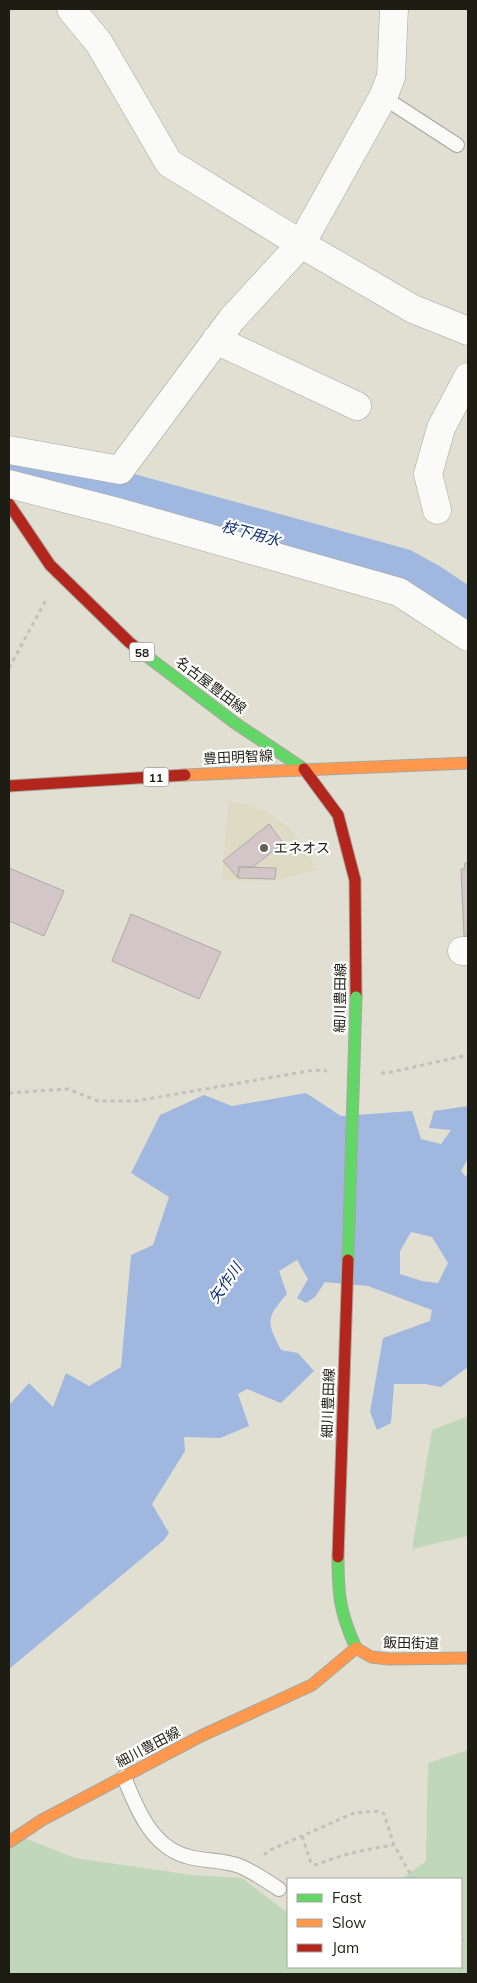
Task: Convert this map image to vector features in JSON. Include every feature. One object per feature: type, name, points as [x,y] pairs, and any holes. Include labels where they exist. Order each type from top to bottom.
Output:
[{"type":"main road","name":"名古屋豊田線","points":[[9,504],[50,565],[129,642],[235,723],[304,769]]},
{"type":"main road","name":"豊田明智線","points":[[9,786],[304,769],[468,764]]},
{"type":"main road","name":"細川豊田線","points":[[9,1842],[42,1820],[201,1736],[312,1685],[356,1648],[344,1622],[338,1592],[356,997],[355,880],[338,815],[304,769]]},
{"type":"main road","name":"飯田街道","points":[[356,1648],[372,1657],[389,1659],[468,1658]]},
{"type":"street","points":[[71,9],[99,43],[169,163],[301,244],[413,309],[468,330]]},
{"type":"street","points":[[9,450],[120,470],[232,319],[301,244],[383,97],[392,77],[390,9]]},
{"type":"street","points":[[216,340],[357,406]]},
{"type":"street","points":[[436,510],[428,474],[441,428],[468,377]]},
{"type":"street","points":[[9,484],[152,522],[399,592],[468,637]]},
{"type":"lane","points":[[383,97],[457,145]]},
{"type":"lane","points":[[124,1777],[139,1812],[150,1829],[170,1849],[186,1856],[227,1862],[242,1867],[279,1889]]},
{"type":"path","points":[[9,668],[34,619],[61,576]]},
{"type":"path","points":[[378,1072],[387,1073],[468,1055]]},
{"type":"path","points":[[9,1093],[68,1089],[98,1101],[136,1100],[314,1070],[332,1071]]},
{"type":"path","points":[[250,1871],[268,1851],[354,1813],[380,1811],[384,1814],[394,1845],[411,1878]]},
{"type":"path","points":[[302,1836],[311,1863],[317,1865],[328,1860],[369,1849],[394,1845]]},
{"type":"shaded area","name":"エネオス","points":[[228,801],[251,805],[268,813],[289,827],[310,856],[316,870],[272,881],[222,880]]},
{"type":"green space","points":[[468,1416],[468,1536],[412,1549],[432,1430]]},
{"type":"green space","points":[[468,1750],[468,1974],[9,1974],[9,1832],[75,1858],[192,1875],[242,1878],[287,1912],[287,1968],[462,1968],[462,1878],[402,1878],[426,1861],[428,1763]]},
{"type":"water","name":"矢作川","points":[[306,1093],[341,1116],[412,1111],[421,1139],[441,1144],[451,1130],[429,1128],[434,1111],[468,1106],[468,1161],[461,1171],[465,1176],[468,1175],[468,1367],[441,1387],[425,1384],[394,1384],[391,1423],[377,1430],[370,1412],[383,1338],[430,1321],[432,1310],[368,1286],[325,1282],[315,1297],[306,1303],[297,1298],[308,1279],[297,1260],[279,1271],[287,1294],[275,1309],[270,1320],[273,1332],[281,1350],[298,1353],[314,1371],[281,1403],[247,1389],[238,1394],[249,1426],[220,1438],[184,1437],[185,1451],[152,1504],[169,1533],[164,1540],[9,1669],[9,1405],[29,1383],[53,1407],[66,1373],[89,1386],[121,1367],[131,1255],[153,1245],[169,1197],[131,1173],[160,1115],[204,1095],[232,1106]],"holes":[[[411,1232],[432,1237],[448,1263],[438,1283],[422,1281],[400,1274],[400,1251]]]},
{"type":"building","points":[[269,824],[283,843],[253,867],[239,867],[238,878],[223,861]]},
{"type":"building","points":[[465,863],[468,863],[468,936],[464,936],[461,869],[464,869]]},
{"type":"building","points":[[239,867],[276,868],[275,879],[238,878]]},
{"type":"building","points":[[9,868],[64,891],[44,936],[9,921]]},
{"type":"building","points":[[131,914],[221,952],[199,999],[112,961]]},
{"type":"waterway","name":"枝下用水","points":[[25,473],[113,494],[400,573],[429,589],[468,615]]},
{"type":"traffic: fast","points":[[144,654],[235,723],[304,769]]},
{"type":"traffic: fast","points":[[348,1260],[356,997]]},
{"type":"traffic: fast","points":[[338,1557],[341,1604],[346,1625],[356,1648]]},
{"type":"traffic: slow","points":[[185,775],[468,763]]},
{"type":"traffic: slow","points":[[356,1648],[371,1657],[389,1659],[468,1658]]},
{"type":"traffic: slow","points":[[9,1842],[42,1820],[201,1736],[312,1685],[356,1648]]},
{"type":"traffic: jam","points":[[9,504],[50,565],[129,642],[144,654]]},
{"type":"traffic: jam","points":[[304,769],[338,815],[355,880],[356,997]]},
{"type":"traffic: jam","points":[[9,786],[185,775]]},
{"type":"traffic: jam","points":[[338,1557],[348,1260]]},
{"type":"place","name":"エネオス","points":[[264,848]]}]
